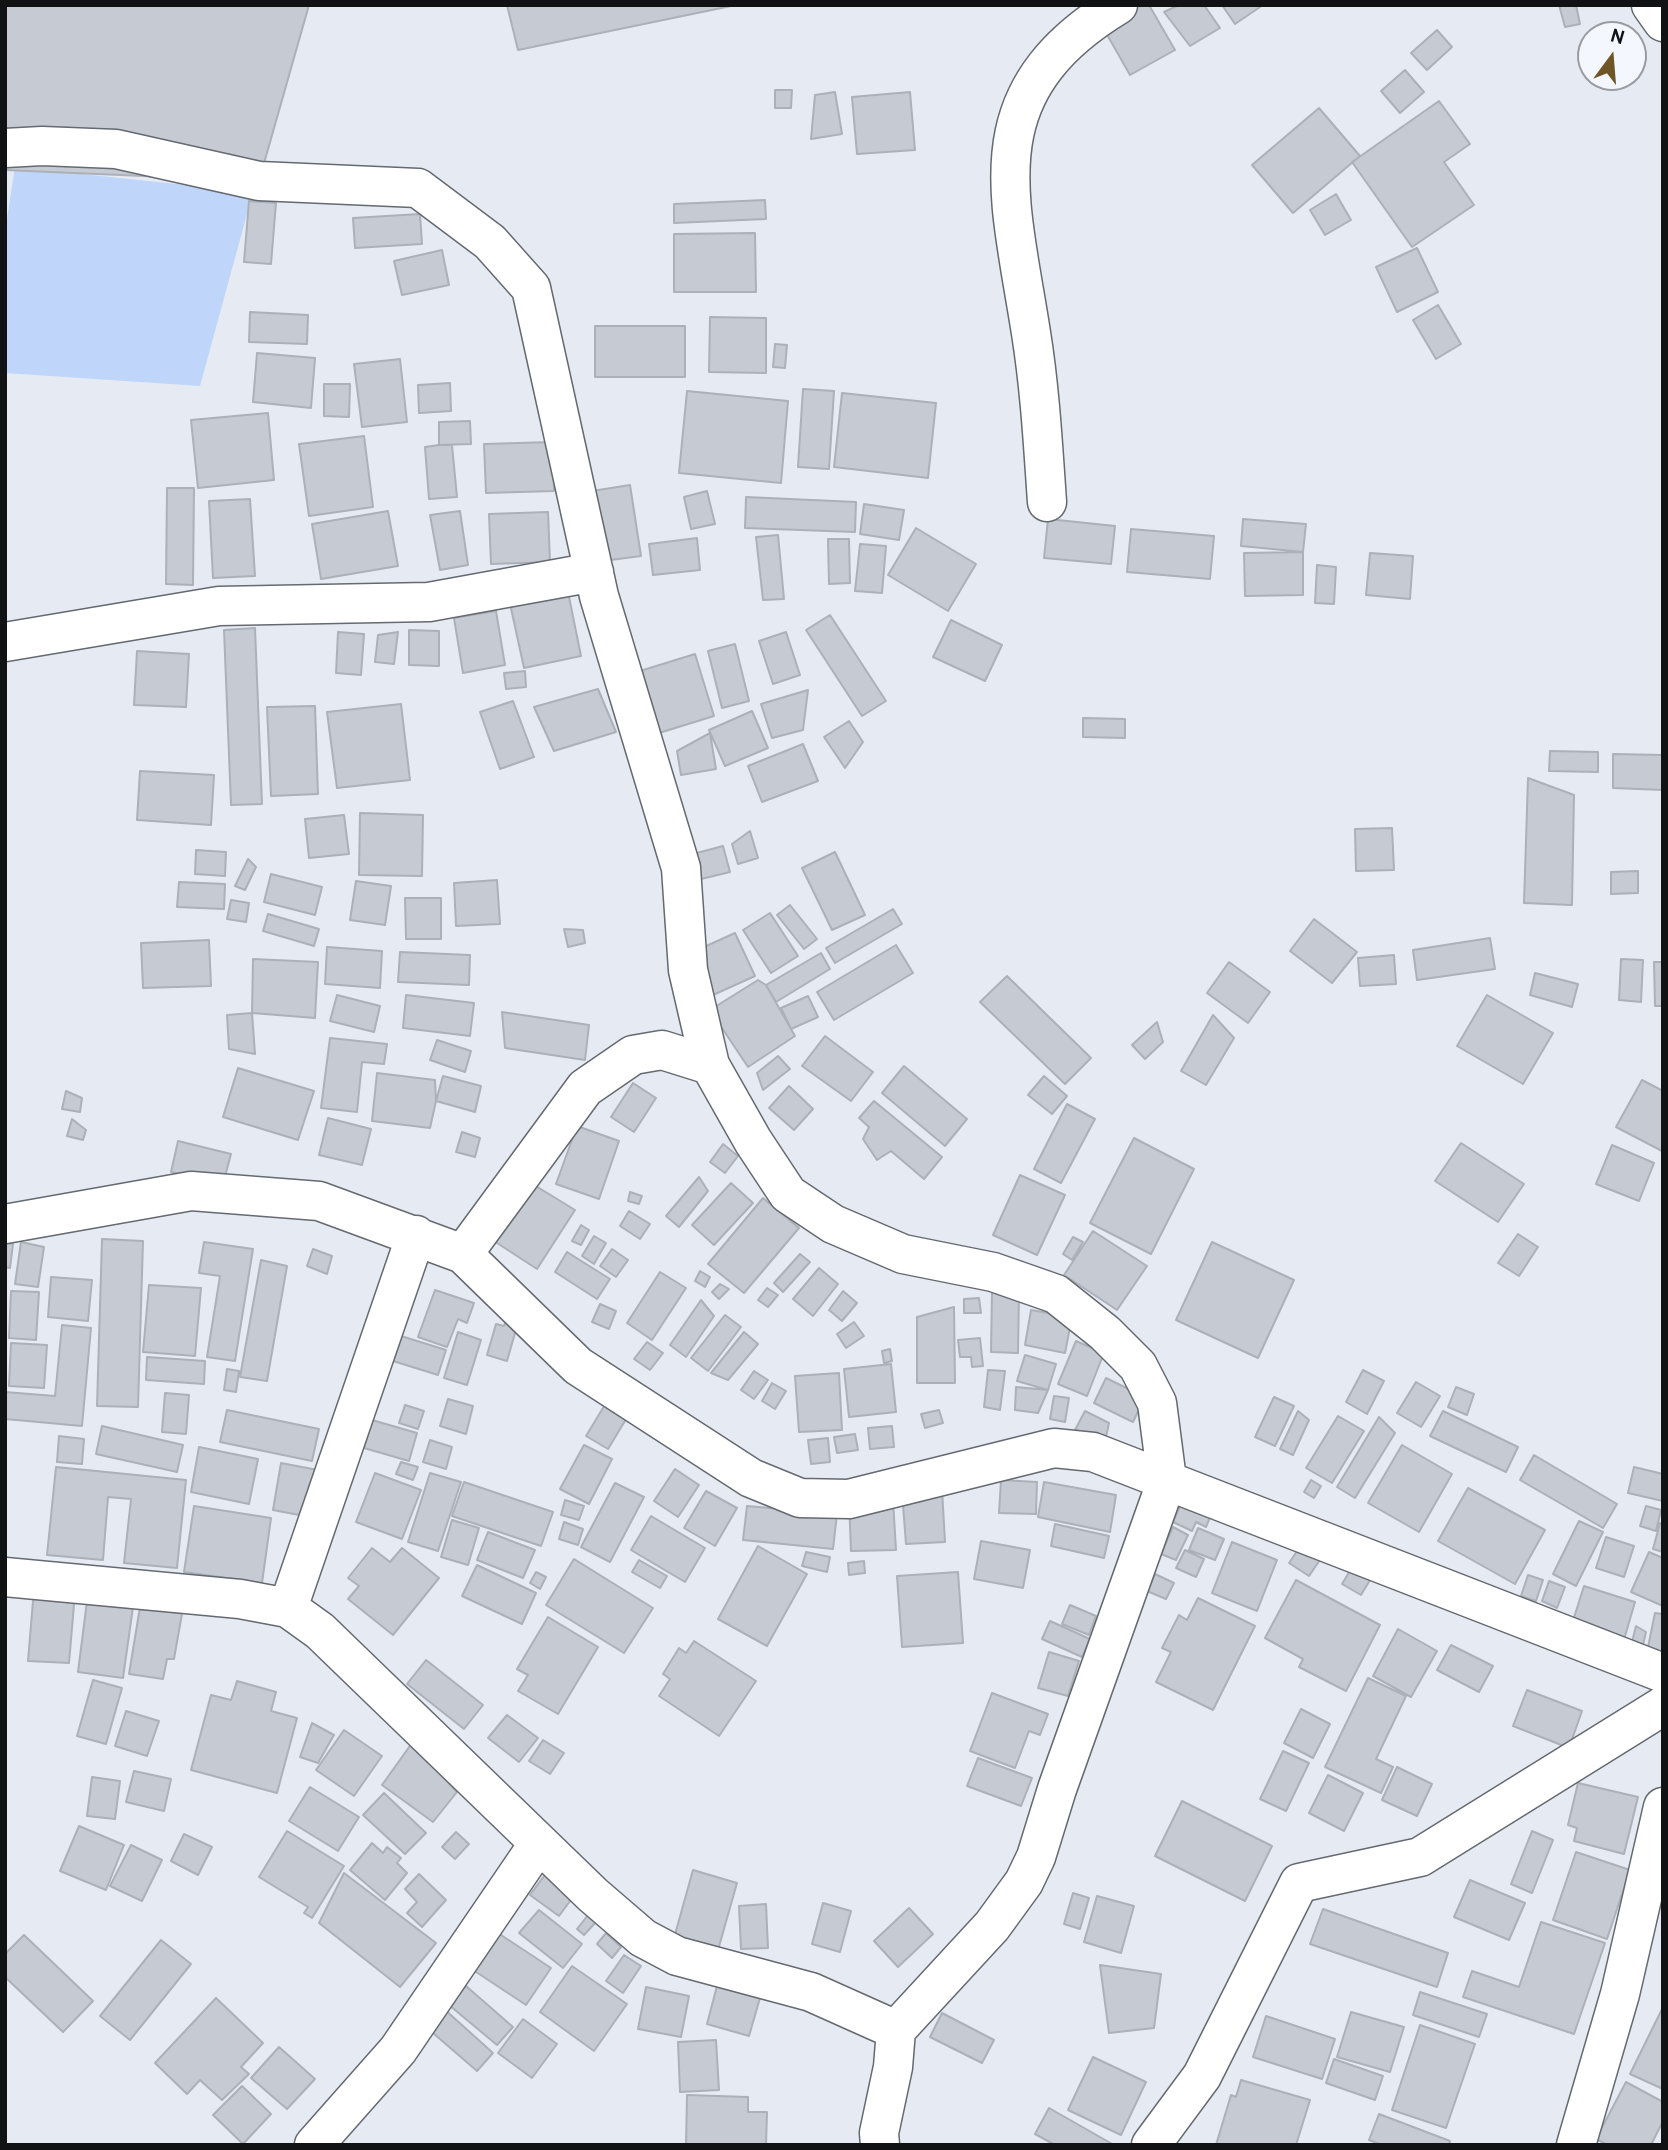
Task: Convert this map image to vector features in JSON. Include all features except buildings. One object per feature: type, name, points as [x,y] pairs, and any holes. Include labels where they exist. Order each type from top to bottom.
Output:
[{"type":"street","points":[[1047,502],[1039,381],[1008,189],[1013,131],[1023,104],[1057,53],[1084,26],[1118,5]]},
{"type":"street","points":[[1651,5],[1663,22]]},
{"type":"street","points":[[5,148],[42,146],[116,149],[259,181],[418,188],[491,242],[531,288],[594,572],[681,868],[688,970],[710,1065],[753,1141],[788,1195],[833,1224],[903,1254],[993,1272],[1056,1294],[1105,1333],[1138,1366],[1157,1403],[1167,1480],[1057,1788],[1036,1857],[1024,1882],[992,1926],[896,2030],[893,2067],[879,2133],[880,2145]]},
{"type":"street","points":[[5,642],[219,606],[429,602],[594,572]]},
{"type":"street","points":[[464,1254],[585,1088],[633,1055],[662,1050],[710,1065]]},
{"type":"street","points":[[5,1224],[191,1191],[319,1201],[464,1254],[578,1366],[751,1478],[800,1498],[849,1499],[1054,1448],[1093,1452],[1663,1672]]},
{"type":"street","points":[[288,1608],[416,1235]]},
{"type":"street","points":[[5,1577],[240,1600],[288,1608],[320,1631],[539,1843],[643,1938],[677,1956],[811,1992],[896,2030]]},
{"type":"street","points":[[1151,2145],[1202,2076],[1299,1883],[1420,1857],[1663,1706]]},
{"type":"street","points":[[1576,2145],[1620,1994],[1663,1807]]},
{"type":"street","points":[[314,2145],[398,2050],[539,1843]]},
{"type":"shaded area","points":[[15,167],[253,192],[200,386],[5,373],[5,232]]}]
